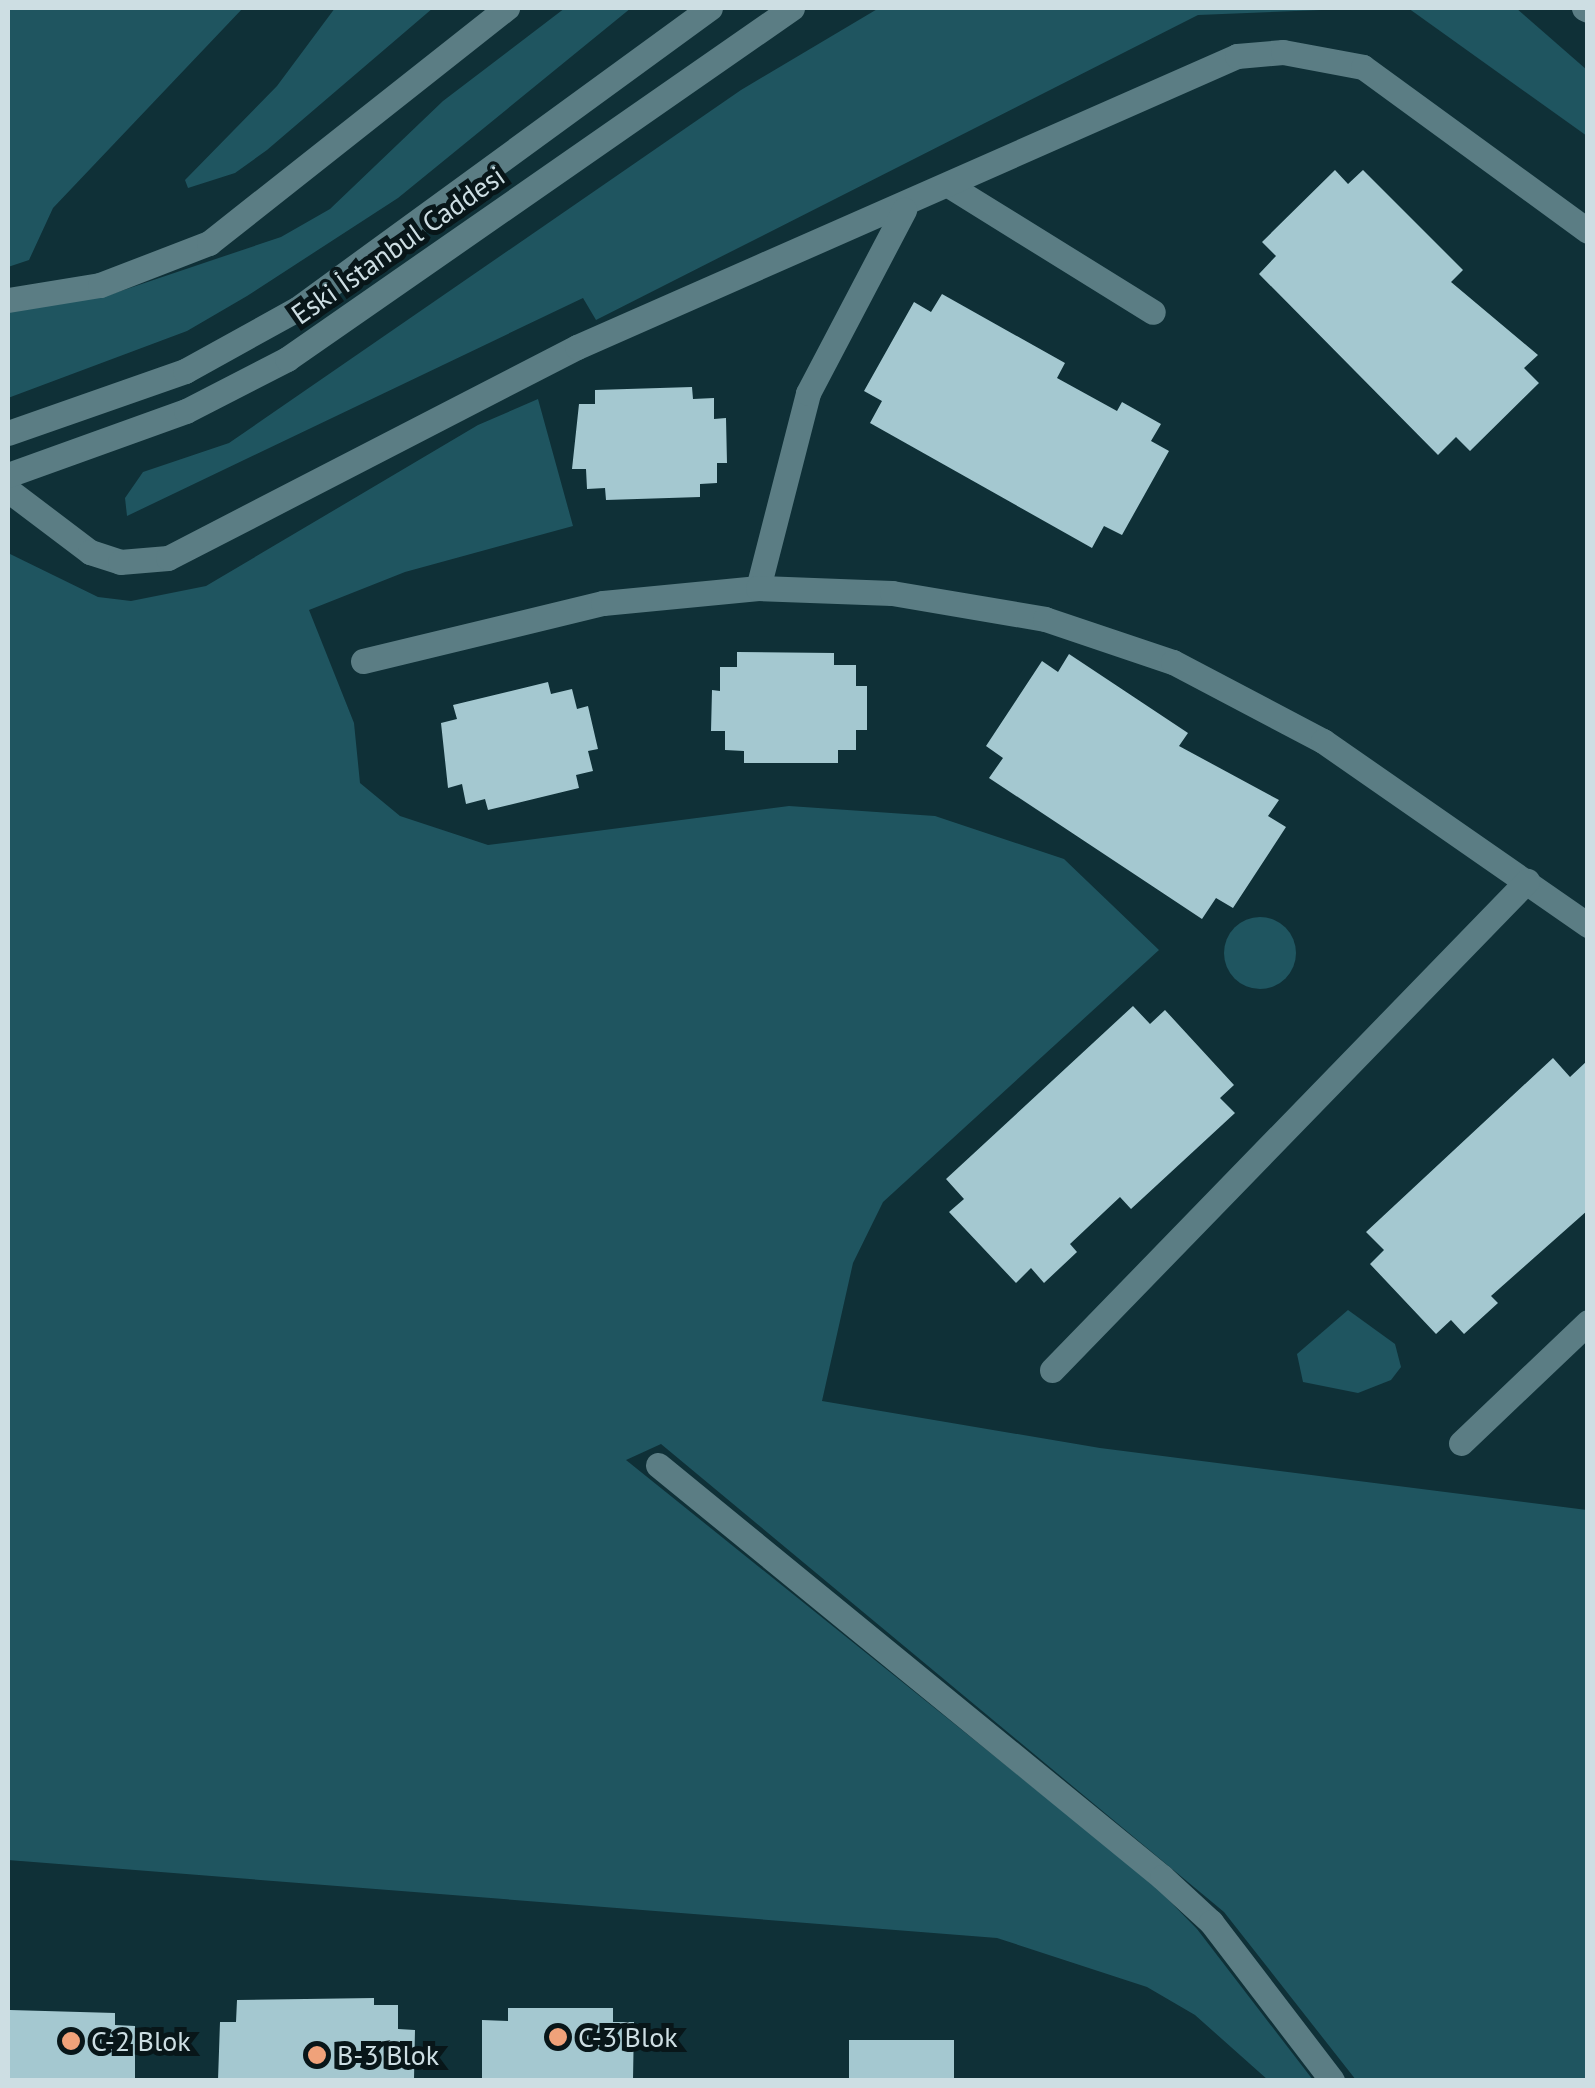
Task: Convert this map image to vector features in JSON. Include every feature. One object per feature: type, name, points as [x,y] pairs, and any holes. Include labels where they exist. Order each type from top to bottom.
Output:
[{"type":"main road","points":[[8,300],[100,285],[209,243],[507,8]]},
{"type":"main road","name":"Eski İstanbul Caddesi","points":[[8,433],[184,371],[298,310],[710,8]]},
{"type":"main road","name":"Eski İstanbul Caddesi","points":[[8,475],[186,411],[287,359],[754,17],[792,8]]},
{"type":"main road","points":[[8,490],[90,552],[120,562],[168,558],[577,348],[904,210],[1218,64],[1283,52],[1362,67],[1588,231]]},
{"type":"main road","points":[[953,188],[1153,312]]},
{"type":"main road","points":[[758,588],[808,394],[904,210]]},
{"type":"main road","points":[[364,661],[603,603],[758,588],[892,593],[1045,618],[1174,662],[1323,741],[1588,925]]},
{"type":"main road","points":[[1052,1370],[1527,881]]},
{"type":"main road","points":[[1461,1443],[1588,1322]]},
{"type":"main road","points":[[658,1466],[1162,1877],[1211,1922],[1332,2080]]},
{"type":"shaded area","points":[[8,8],[243,8],[53,208],[29,260],[8,267]]},
{"type":"shaded area","points":[[335,8],[433,8],[267,150],[235,173],[188,188],[185,180],[277,86]]},
{"type":"shaded area","points":[[565,8],[631,8],[398,198],[247,296],[187,331],[8,398],[8,310],[103,297],[281,237],[330,209],[443,101]]},
{"type":"shaded area","points":[[879,8],[1373,8],[1198,15],[596,320],[583,298],[127,516],[125,498],[143,472],[229,443],[741,90]]},
{"type":"shaded area","points":[[1408,8],[1516,8],[1587,70],[1587,136]]},
{"type":"shaded area","points":[[538,399],[573,526],[405,572],[309,610],[354,723],[360,783],[400,816],[488,845],[789,806],[935,816],[1064,859],[1159,950],[883,1202],[853,1263],[822,1401],[1100,1448],[1587,1510],[1587,2080],[1356,2080],[1224,1912],[661,1444],[626,1460],[1151,1882],[1197,1929],[1313,2080],[1268,2080],[1195,2015],[1147,1987],[997,1938],[8,1860],[8,553],[98,597],[131,601],[206,586],[478,425]]},
{"type":"shaded area","points":[[1260,917],[1285,928],[1296,953],[1285,978],[1260,989],[1235,978],[1224,953],[1235,928]]},
{"type":"shaded area","points":[[1348,1310],[1395,1344],[1401,1367],[1391,1380],[1358,1393],[1303,1382],[1297,1354]]},
{"type":"building","points":[[1335,170],[1348,184],[1363,170],[1463,270],[1451,282],[1538,355],[1524,368],[1539,383],[1470,451],[1456,437],[1438,455],[1259,274],[1276,256],[1262,242]]},
{"type":"building","points":[[942,294],[1065,363],[1057,378],[1117,411],[1122,402],[1161,424],[1151,441],[1169,451],[1122,535],[1104,526],[1092,548],[870,423],[882,401],[864,391],[914,302],[931,312]]},
{"type":"building","points":[[692,387],[693,399],[714,398],[714,419],[726,418],[727,463],[717,463],[717,483],[700,484],[700,497],[606,500],[605,488],[587,489],[586,469],[572,469],[579,404],[595,404],[595,390]]},
{"type":"building","points":[[737,652],[834,653],[834,665],[856,665],[856,686],[867,686],[867,730],[856,730],[856,750],[838,750],[838,763],[744,763],[744,751],[725,750],[725,731],[711,731],[712,690],[720,691],[720,667],[737,667]]},
{"type":"building","points":[[1069,654],[1188,733],[1179,746],[1279,800],[1268,816],[1286,827],[1233,908],[1216,898],[1202,919],[989,778],[1003,758],[986,746],[1042,661],[1058,672]]},
{"type":"building","points":[[548,682],[551,694],[572,689],[577,709],[588,706],[598,749],[588,751],[593,771],[576,775],[579,788],[488,810],[485,799],[466,804],[462,784],[448,788],[441,723],[457,719],[453,705]]},
{"type":"building","points":[[1133,1006],[1150,1024],[1165,1010],[1234,1085],[1220,1098],[1235,1113],[1131,1209],[1120,1197],[1070,1244],[1077,1252],[1044,1283],[1031,1268],[1016,1283],[949,1212],[964,1199],[946,1179]]},
{"type":"building","points":[[1553,1058],[1570,1077],[1588,1060],[1588,1210],[1491,1296],[1498,1303],[1464,1334],[1451,1320],[1436,1334],[1370,1264],[1384,1250],[1366,1232]]},
{"type":"building","name":"B-3 Blok","points":[[374,1998],[374,2005],[398,2005],[398,2029],[415,2030],[414,2080],[218,2080],[220,2022],[236,2022],[237,2000]]},
{"type":"building","name":"C-3 Blok","points":[[508,2008],[613,2008],[613,2022],[634,2022],[633,2080],[482,2080],[482,2020],[508,2021]]},
{"type":"building","name":"C-2 Blok","points":[[10,2010],[115,2013],[115,2025],[135,2026],[135,2080],[8,2080]]},
{"type":"building","points":[[849,2040],[954,2040],[954,2080],[849,2080]]},
{"type":"place","name":"C-3 Blok","points":[[558,2037]]},
{"type":"place","name":"C-2 Blok","points":[[71,2041]]},
{"type":"place","name":"B-3 Blok","points":[[317,2055]]}]
